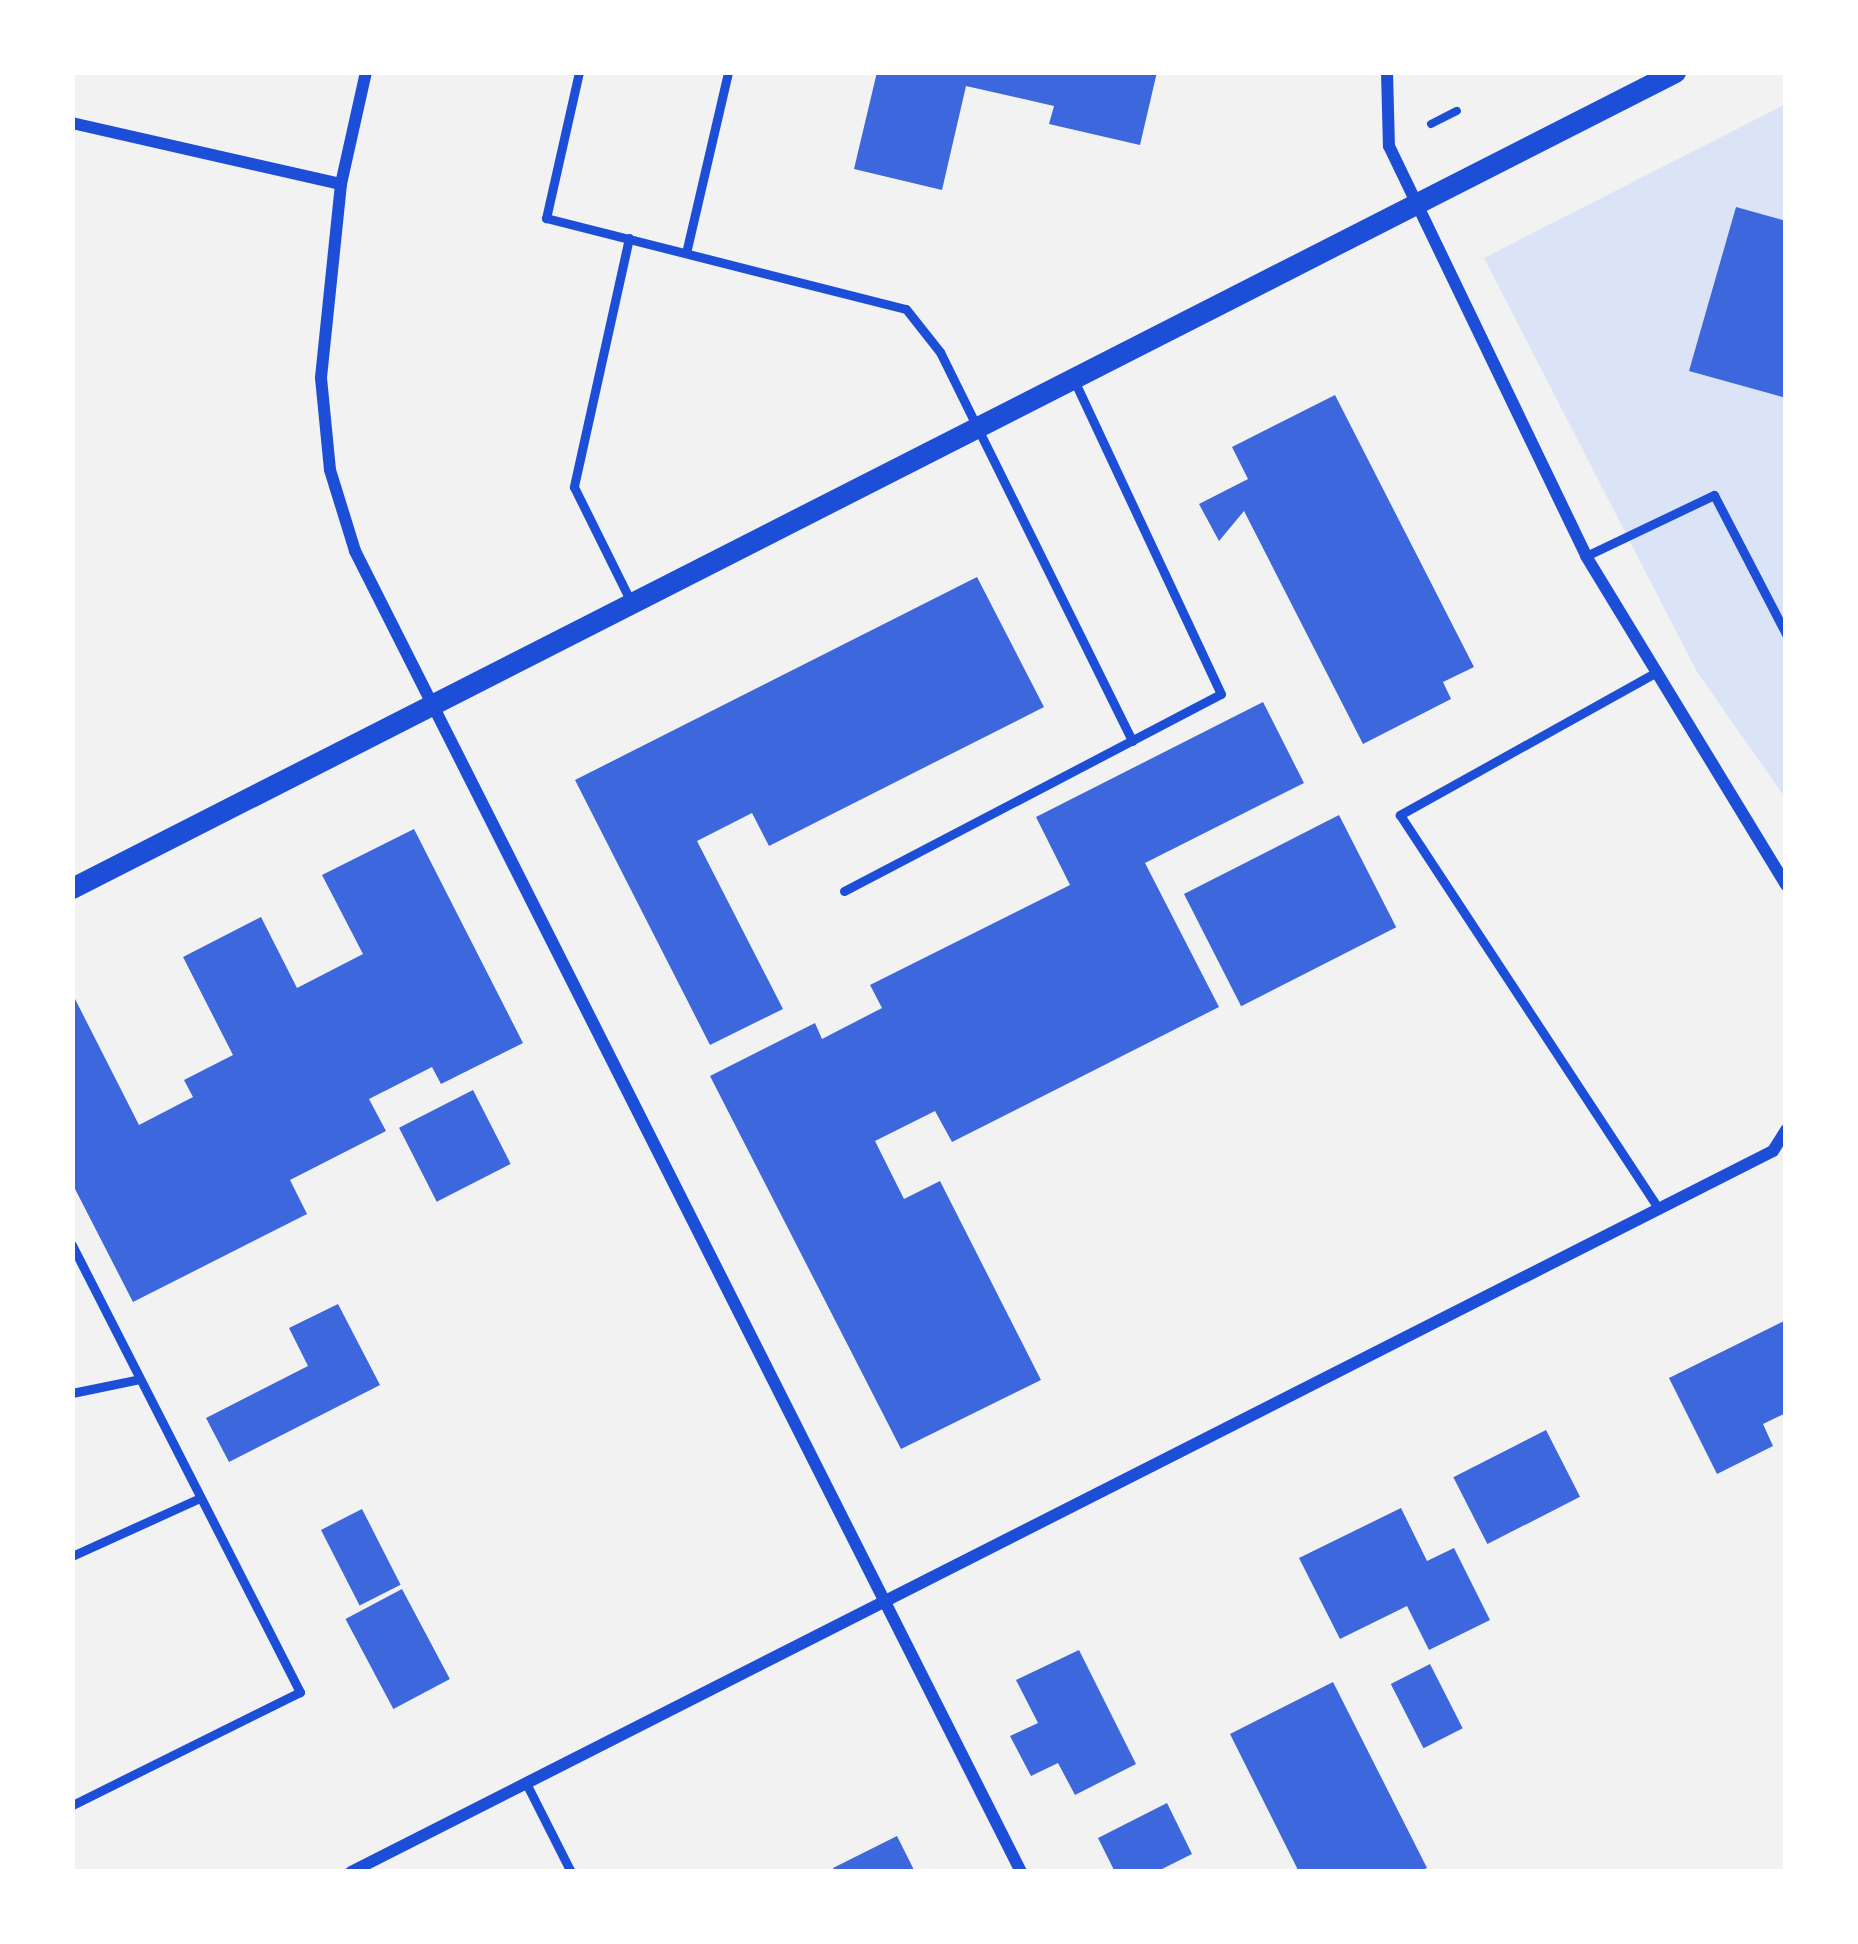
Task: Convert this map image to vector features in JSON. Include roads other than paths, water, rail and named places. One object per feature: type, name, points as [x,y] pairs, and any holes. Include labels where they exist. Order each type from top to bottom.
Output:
[{"type":"street","points":[[367,72],[341,184],[321,377],[331,470],[430,712],[1022,1872]]},
{"type":"street","points":[[1387,72],[1389,146],[1586,556],[1653,674],[1786,885]]},
{"type":"street","points":[[72,888],[430,712],[1675,72]]},
{"type":"street","points":[[72,123],[341,184]]},
{"type":"street","points":[[351,1872],[1780,1151],[1786,1130]]},
{"type":"lane","points":[[579,72],[546,218],[906,309],[980,429],[1132,741]]},
{"type":"lane","points":[[686,253],[728,72]]},
{"type":"lane","points":[[629,238],[574,487],[634,606]]},
{"type":"lane","points":[[844,891],[1221,694],[1073,380]]},
{"type":"lane","points":[[1586,556],[1714,495],[1786,634]]},
{"type":"lane","points":[[1653,674],[1400,815],[1659,1209]]},
{"type":"lane","points":[[72,1245],[300,1692],[72,1804]]},
{"type":"lane","points":[[72,1393],[140,1379]]},
{"type":"lane","points":[[72,1556],[200,1498]]},
{"type":"lane","points":[[526,1784],[571,1872]]}]
